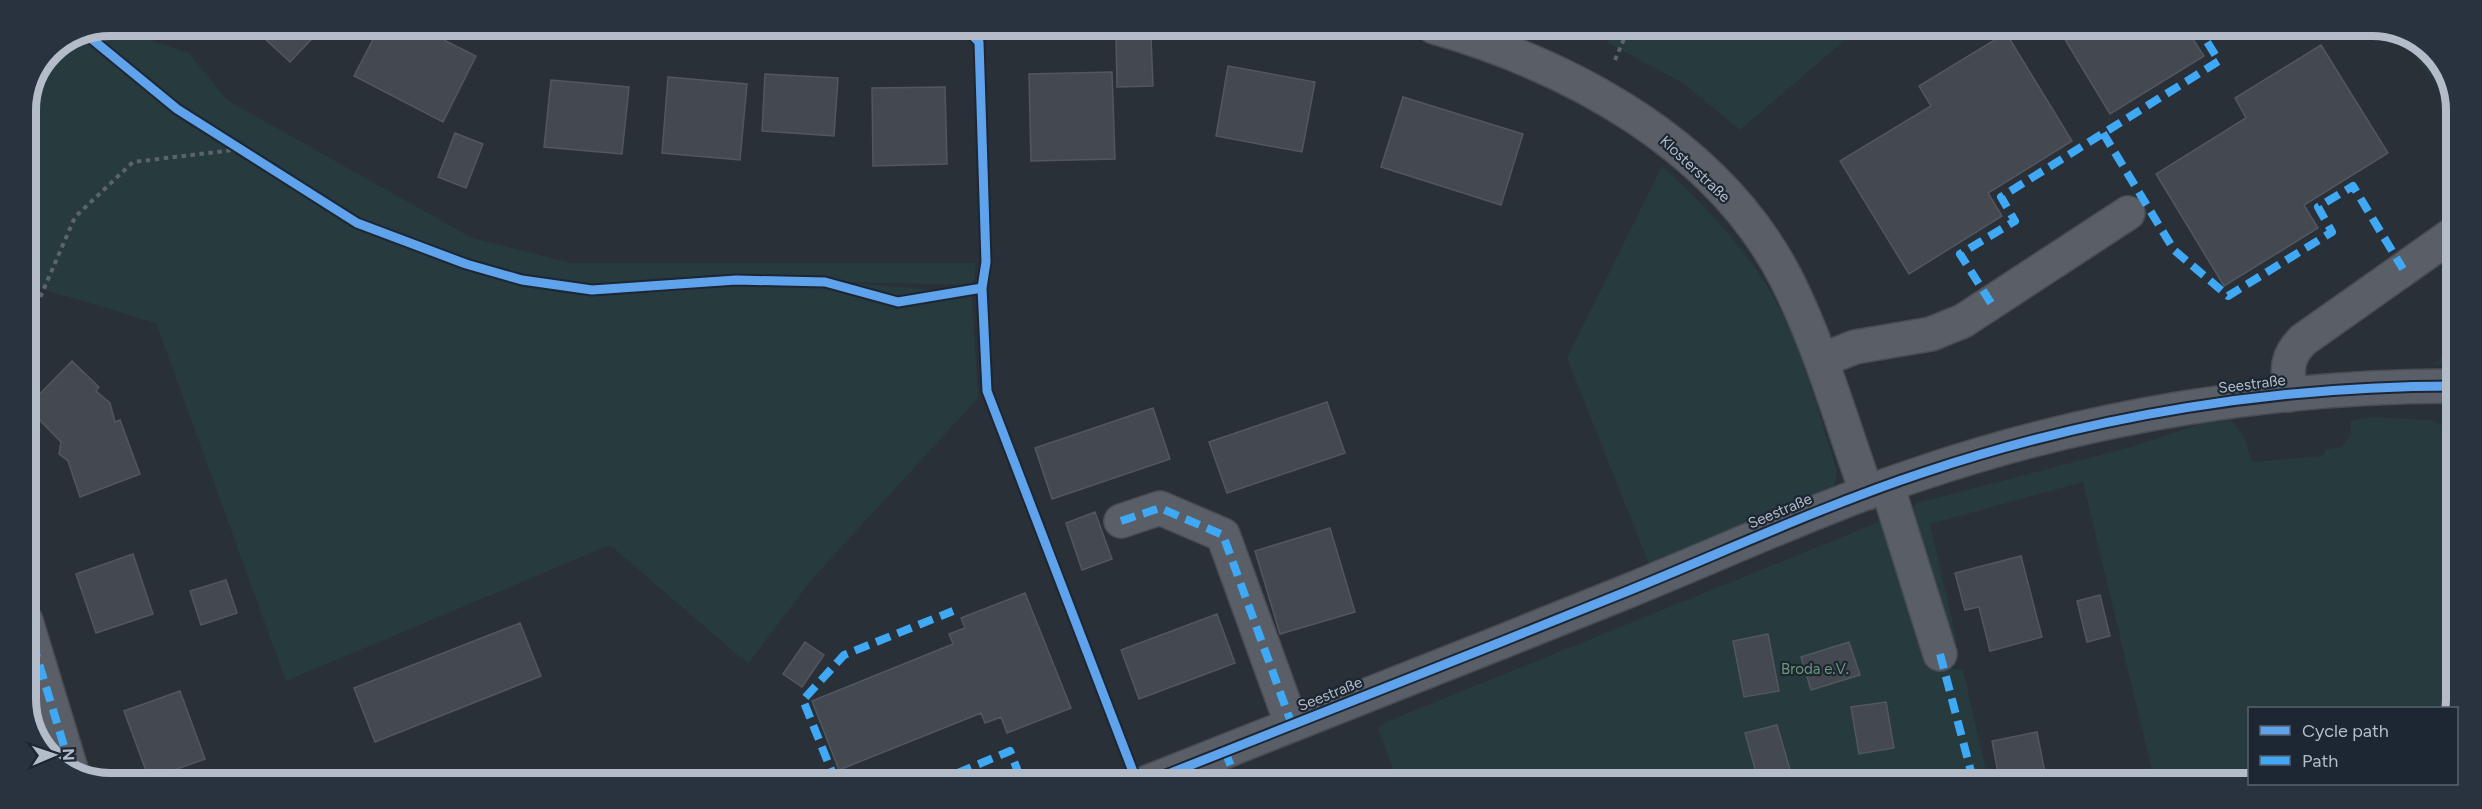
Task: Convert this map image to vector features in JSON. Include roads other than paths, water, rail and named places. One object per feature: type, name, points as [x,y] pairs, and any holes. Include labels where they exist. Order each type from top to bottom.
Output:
[{"type":"street","name":"Klosterstraße","points":[[1458,36],[1557,73],[1601,95],[1673,145],[1719,187],[1754,229],[1786,278],[1822,360],[1877,489],[1940,654]]},
{"type":"street","points":[[1822,360],[1855,347],[1931,334],[1963,321],[2128,213]]},
{"type":"street","points":[[2289,395],[2291,352],[2303,339],[2446,239]]},
{"type":"street","name":"Seestraße","points":[[1171,773],[1877,489],[2010,446],[2139,416],[2289,395],[2446,387]]},
{"type":"street","name":"Seestraße","points":[[1121,521],[1160,508],[1223,535],[1292,725]]},
{"type":"street","points":[[36,654],[68,760]]},
{"type":"park label","name":"Broda e.V.","points":[[1815,669]]}]
